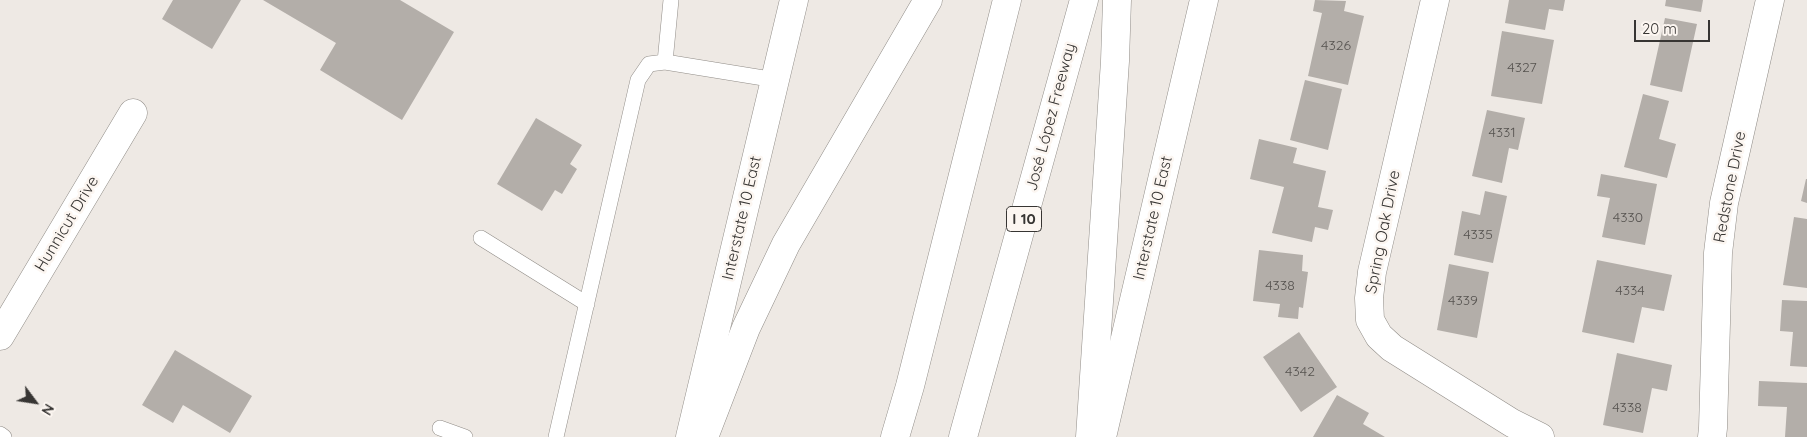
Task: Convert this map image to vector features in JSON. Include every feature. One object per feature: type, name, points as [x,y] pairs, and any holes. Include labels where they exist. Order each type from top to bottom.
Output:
[{"type":"main road","name":"Interstate 10 East","points":[[690,437],[794,0]]},
{"type":"main road","points":[[704,437],[746,328],[786,244],[928,0]]},
{"type":"main road","points":[[895,437],[910,386],[1007,0]]},
{"type":"main road","name":"José López Freeway","points":[[963,437],[1084,0]]},
{"type":"main road","points":[[1090,437],[1117,0]]},
{"type":"main road","name":"Interstate 10 East","points":[[1102,437],[1204,0]]},
{"type":"main road","name":"Spring Oak Drive","points":[[1435,0],[1372,272],[1369,298],[1370,320],[1379,336],[1392,348],[1512,422],[1540,437]]},
{"type":"main road","name":"Redstone Drive","points":[[1712,437],[1714,428],[1719,243],[1724,203],[1770,0]]},
{"type":"main road","name":"Hunnicut Drive","points":[[0,336],[133,113]]},
{"type":"lane","points":[[665,62],[671,0]]},
{"type":"lane","points":[[556,437],[638,80],[649,64],[665,62],[776,80]]},
{"type":"lane","points":[[481,238],[587,304]]},
{"type":"lane","points":[[440,428],[465,437]]},
{"type":"lane","points":[[0,434],[4,437]]},
{"type":"building","points":[[173,0],[241,0],[212,49],[162,19]]},
{"type":"building","points":[[263,0],[400,0],[454,32],[402,120],[320,70],[336,43]]},
{"type":"building","points":[[1315,0],[1346,1],[1344,11],[1364,16],[1348,85],[1308,76],[1322,13],[1313,11]]},
{"type":"building","points":[[1509,0],[1565,0],[1563,11],[1549,9],[1545,30],[1505,23]]},
{"type":"building","points":[[1666,0],[1703,0],[1701,12],[1665,6]]},
{"type":"building","points":[[1665,18],[1697,24],[1682,92],[1650,85]]},
{"type":"building","points":[[1502,31],[1554,40],[1542,104],[1491,96]]},
{"type":"building","points":[[1305,80],[1342,89],[1328,150],[1290,140]]},
{"type":"building","points":[[1643,94],[1669,101],[1659,139],[1676,144],[1667,178],[1624,167]]},
{"type":"building","points":[[1487,110],[1525,118],[1518,150],[1509,148],[1502,183],[1472,176]]},
{"type":"building","points":[[536,118],[582,145],[570,164],[577,169],[562,194],[555,190],[542,211],[497,184]]},
{"type":"building","points":[[1259,139],[1297,148],[1293,163],[1326,171],[1318,207],[1333,210],[1328,230],[1315,227],[1312,242],[1272,233],[1284,187],[1250,179]]},
{"type":"building","points":[[1601,174],[1657,184],[1645,245],[1602,237],[1610,198],[1597,196]]},
{"type":"building","points":[[1807,179],[1807,203],[1801,201]]},
{"type":"building","points":[[1485,191],[1507,196],[1493,263],[1454,255],[1462,211],[1480,215]]},
{"type":"building","points":[[1794,217],[1807,219],[1807,288],[1783,285]]},
{"type":"building","points":[[1259,250],[1303,255],[1302,271],[1308,272],[1303,308],[1299,307],[1298,319],[1278,317],[1280,304],[1253,301]]},
{"type":"building","points":[[1597,260],[1672,275],[1664,311],[1642,307],[1634,343],[1582,332]]},
{"type":"building","points":[[1449,264],[1489,272],[1477,338],[1437,330]]},
{"type":"building","points":[[1782,300],[1807,301],[1807,367],[1790,366],[1793,332],[1780,331]]},
{"type":"building","points":[[1299,332],[1337,387],[1301,412],[1263,357]]},
{"type":"building","points":[[175,350],[252,396],[230,433],[183,405],[173,423],[142,405]]},
{"type":"building","points":[[1617,353],[1672,365],[1667,391],[1652,388],[1643,433],[1603,425]]},
{"type":"building","points":[[1759,381],[1807,383],[1807,437],[1785,437],[1787,407],[1758,406]]},
{"type":"building","points":[[1337,395],[1369,413],[1363,424],[1385,437],[1313,437]]}]
